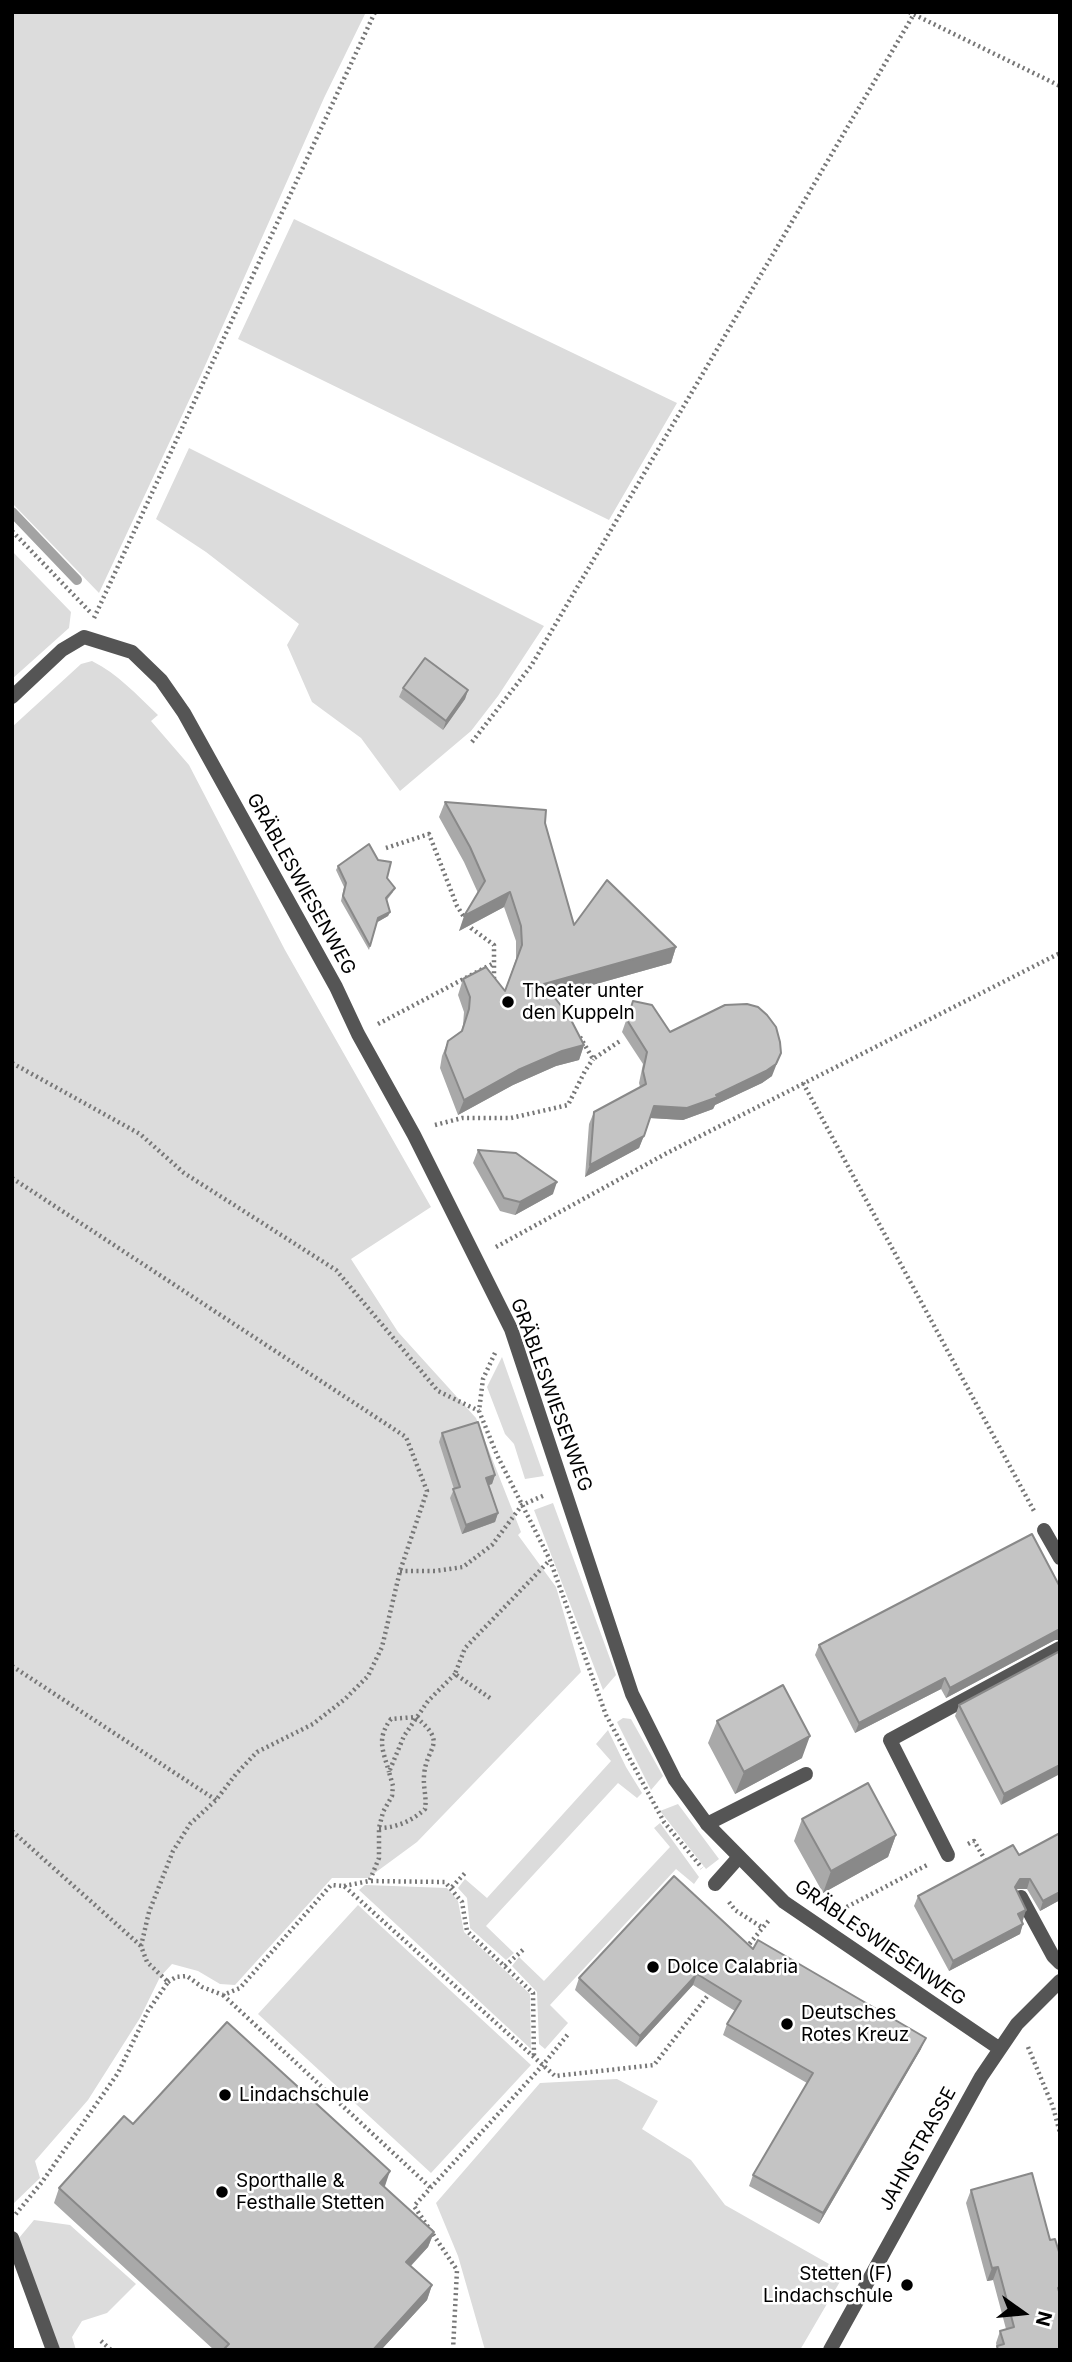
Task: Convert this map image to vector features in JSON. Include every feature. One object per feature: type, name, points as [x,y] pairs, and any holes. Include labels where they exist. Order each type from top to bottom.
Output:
[{"type":"street","name":"GRÄBLESWIESENWEG","points":[[12,697],[62,650],[84,637],[132,652],[161,681],[184,713],[336,988],[358,1034],[414,1135],[511,1329],[632,1694],[675,1780],[707,1824],[784,1902],[1000,2049]]},
{"type":"street","points":[[1044,1530],[1060,1558]]},
{"type":"street","points":[[948,1855],[890,1740],[1060,1648]]},
{"type":"street","points":[[707,1824],[806,1774]]},
{"type":"street","points":[[715,1884],[739,1857]]},
{"type":"street","points":[[1021,1897],[1060,1963]]},
{"type":"street","name":"JAHNSTRASSE","points":[[830,2350],[971,2093],[1017,2024],[1060,1981]]},
{"type":"street","points":[[12,2238],[53,2350]]},
{"type":"path","points":[[12,531],[95,617],[375,12]]},
{"type":"path","points":[[471,742],[531,666],[912,13],[1060,86]]},
{"type":"path","points":[[386,848],[429,834],[457,906],[471,928],[494,945],[496,986]]},
{"type":"path","points":[[477,1259],[573,1203],[1060,953]]},
{"type":"path","points":[[358,1034],[495,962]]},
{"type":"path","points":[[572,1026],[593,1059]]},
{"type":"path","points":[[414,1135],[433,1126],[462,1118],[511,1118],[568,1105],[593,1059],[621,1041]]},
{"type":"path","points":[[12,1063],[140,1134],[184,1173],[336,1270],[438,1391],[479,1411]]},
{"type":"path","points":[[803,1083],[1044,1530]]},
{"type":"path","points":[[12,1178],[406,1437],[427,1491],[400,1572],[382,1647],[368,1676],[345,1699],[313,1724],[257,1752],[216,1800],[190,1824],[173,1852],[149,1912],[141,1946]]},
{"type":"path","points":[[511,1329],[491,1359],[483,1379],[479,1411],[550,1560],[606,1715],[664,1822],[735,1910],[763,1928]]},
{"type":"path","points":[[400,1572],[435,1572],[463,1567],[492,1545],[522,1505],[564,1487]]},
{"type":"path","points":[[389,1772],[404,1736],[439,1689],[455,1674],[465,1648],[550,1560]]},
{"type":"path","points":[[12,1666],[216,1800]]},
{"type":"path","points":[[455,1674],[490,1698]]},
{"type":"path","points":[[369,1881],[379,1858],[380,1828],[383,1812],[392,1796],[393,1786],[381,1741],[383,1730],[391,1719],[416,1717],[432,1730],[434,1739],[424,1773],[425,1809],[414,1820],[391,1828],[380,1828]]},
{"type":"path","points":[[12,1831],[141,1946],[147,1962],[168,1982]]},
{"type":"path","points":[[814,1924],[974,1841],[988,1865]]},
{"type":"path","points":[[452,1888],[465,1873]]},
{"type":"path","points":[[223,1995],[240,1989],[331,1885],[344,1886],[369,1881],[445,1882],[462,1902],[467,1931],[533,1993],[534,2058]]},
{"type":"path","points":[[344,1886],[555,2076],[654,2065],[715,1987]]},
{"type":"path","points":[[739,1958],[784,1902]]},
{"type":"path","points":[[505,1966],[525,1948]]},
{"type":"path","points":[[12,2218],[41,2182],[118,2073],[148,2011],[168,1982],[176,1977],[187,1976],[202,1987],[223,1995],[431,2188]]},
{"type":"path","points":[[1017,2024],[1053,2107],[1060,2133]]},
{"type":"path","points":[[453,2350],[457,2270],[414,2206],[569,2033]]},
{"type":"path","points":[[101,2341],[111,2350]]},
{"type":"shaded area","points":[[12,12],[366,12],[324,98],[200,377],[99,593],[12,503]]},
{"type":"shaded area","points":[[294,219],[677,403],[609,520],[238,339]]},
{"type":"shaded area","points":[[189,448],[544,626],[498,696],[471,731],[400,791],[361,738],[312,702],[287,645],[299,624],[206,552],[156,519]]},
{"type":"shaded area","points":[[12,551],[71,612],[69,628],[12,679]]},
{"type":"shaded area","points":[[92,661],[119,679],[158,715],[151,721],[189,765],[285,950],[431,1207],[351,1259],[398,1332],[476,1418],[521,1532],[518,1535],[556,1587],[581,1672],[417,1842],[368,1878],[332,1878],[235,1985],[220,1984],[198,1971],[172,1964],[160,1977],[140,2018],[88,2100],[35,2161],[40,2178],[12,2205],[12,727],[81,664]]},
{"type":"shaded area","points":[[502,1357],[544,1476],[525,1479],[514,1444],[505,1434],[487,1387]]},
{"type":"shaded area","points":[[553,1503],[616,1675],[603,1690],[534,1510]]},
{"type":"shaded area","points":[[623,1718],[631,1719],[663,1776],[651,1790],[617,1722]]},
{"type":"shaded area","points":[[608,1730],[642,1793],[637,1798],[618,1783],[486,1926],[514,1953],[506,1960],[470,1928],[467,1898],[458,1888],[465,1879],[487,1898],[611,1761],[596,1744]]},
{"type":"shaded area","points":[[678,1804],[719,1859],[706,1869],[660,1811]]},
{"type":"shaded area","points":[[660,1823],[699,1877],[694,1884],[676,1869],[550,2005],[568,2023],[545,2049],[539,2044],[537,1992],[512,1966],[519,1957],[544,1981],[670,1847],[654,1828]]},
{"type":"shaded area","points":[[365,1885],[447,1888],[458,1901],[464,1932],[530,1994],[531,2049],[359,1890]]},
{"type":"shaded area","points":[[358,1905],[531,2065],[431,2173],[258,2014]]},
{"type":"shaded area","points":[[617,2079],[658,2101],[642,2129],[691,2160],[725,2205],[845,2273],[800,2350],[485,2350],[458,2256],[436,2203],[540,2083]]},
{"type":"shaded area","points":[[34,2220],[70,2225],[136,2284],[107,2313],[82,2321],[72,2337],[76,2350],[60,2350],[19,2238]]},
{"type":"building","points":[[425,658],[468,690],[446,721],[403,688]]},
{"type":"building","points":[[445,802],[546,810],[545,823],[574,925],[607,880],[676,947],[544,984],[569,1016],[584,1045],[562,1051],[518,1070],[464,1100],[445,1053],[448,1041],[462,1031],[469,1009],[470,997],[463,979],[486,967],[505,991],[522,945],[521,926],[510,892],[464,916],[485,881]]},
{"type":"building","points":[[369,844],[378,860],[391,862],[387,878],[395,888],[386,898],[390,912],[378,918],[370,946],[343,896],[346,883],[338,866]]},
{"type":"building","points":[[633,1001],[652,1005],[670,1032],[725,1005],[747,1004],[758,1007],[776,1027],[781,1053],[776,1064],[766,1071],[716,1095],[718,1097],[687,1108],[654,1106],[644,1136],[590,1165],[594,1112],[646,1084],[643,1071],[647,1052],[627,1020]]},
{"type":"building","points":[[478,1150],[516,1153],[557,1182],[520,1202],[504,1198]]},
{"type":"building","points":[[478,1422],[495,1475],[486,1478],[498,1513],[466,1525],[453,1489],[460,1487],[442,1433]]},
{"type":"building","points":[[1032,1534],[1060,1587],[1060,1629],[950,1688],[945,1678],[859,1723],[819,1645]]},
{"type":"building","points":[[1060,1651],[1060,1765],[1004,1794],[959,1705]]},
{"type":"building","points":[[783,1685],[810,1736],[744,1772],[717,1721]]},
{"type":"building","points":[[868,1783],[896,1835],[831,1871],[802,1819]]},
{"type":"building","points":[[1060,1833],[1060,1892],[1043,1901],[1030,1879],[1020,1879],[1015,1887],[1026,1910],[1018,1914],[1023,1924],[953,1961],[918,1896],[1013,1845],[1019,1855]]},
{"type":"building","points":[[674,1876],[753,1949],[758,1940],[926,2038],[823,2213],[753,2175],[813,2073],[727,2024],[741,2001],[697,1974],[640,2036],[579,1978]]},
{"type":"building","name":"Lindachschule","points":[[227,2022],[390,2171],[380,2183],[434,2232],[406,2262],[432,2285],[373,2350],[223,2350],[229,2344],[59,2188],[124,2116],[133,2124]]},
{"type":"building","points":[[1032,2173],[1050,2240],[1055,2239],[1060,2255],[1060,2350],[998,2350],[997,2346],[1004,2344],[1000,2331],[1014,2327],[998,2267],[992,2268],[971,2190]]},
{"type":"waterway","points":[[12,512],[77,580]]},
{"type":"place","name":"Theater unter den Kuppeln","points":[[508,1002]]},
{"type":"place","name":"Dolce Calabria","points":[[653,1967]]},
{"type":"place","name":"Deutsches Rotes Kreuz","points":[[787,2024]]},
{"type":"place","name":"Lindachschule","points":[[225,2095]]},
{"type":"place","name":"Sporthalle & Festhalle Stetten","points":[[222,2192]]},
{"type":"place","name":"Stetten (F) Lindachschule","points":[[907,2285]]}]
